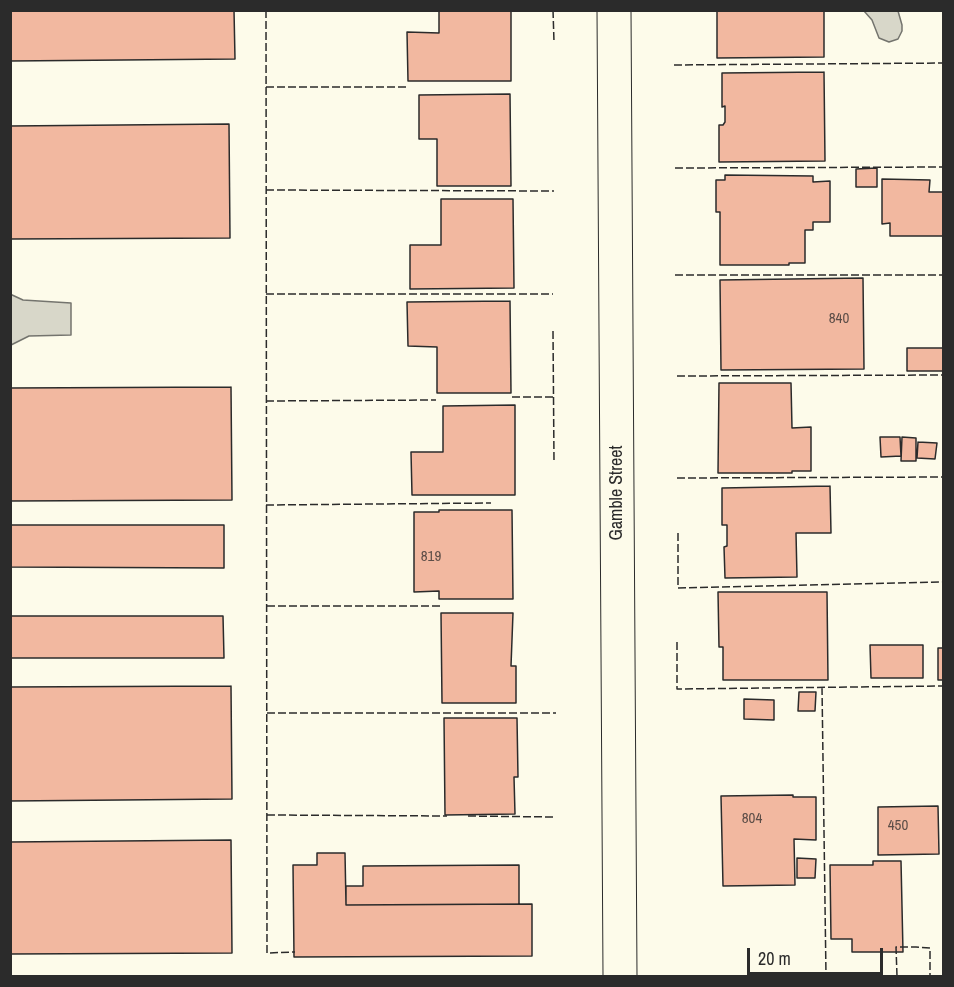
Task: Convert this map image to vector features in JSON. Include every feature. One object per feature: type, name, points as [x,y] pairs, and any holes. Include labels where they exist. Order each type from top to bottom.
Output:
[{"type":"street","name":"Gamble Street","points":[[614,10],[620,976]]},
{"type":"shaded area","points":[[864,11],[898,11],[902,31],[898,39],[889,42],[879,38],[872,20]]},
{"type":"shaded area","points":[[10,294],[23,300],[71,303],[71,335],[29,336],[11,345]]},
{"type":"building","points":[[10,10],[234,10],[235,59],[10,61]]},
{"type":"building","points":[[439,10],[511,10],[511,81],[408,81],[407,32],[439,33]]},
{"type":"building","points":[[717,10],[824,10],[824,57],[717,58]]},
{"type":"building","points":[[824,72],[825,161],[719,162],[719,125],[725,122],[725,106],[722,107],[722,73]]},
{"type":"building","points":[[510,94],[511,186],[437,186],[437,139],[419,139],[419,95]]},
{"type":"building","points":[[229,124],[230,238],[10,239],[10,126]]},
{"type":"building","points":[[877,168],[877,187],[856,187],[856,169]]},
{"type":"building","points":[[725,175],[813,176],[813,182],[830,181],[830,222],[813,222],[813,230],[805,230],[805,263],[720,265],[720,212],[716,212],[716,180],[725,180]]},
{"type":"building","points":[[882,179],[930,180],[929,192],[943,192],[944,236],[890,236],[890,223],[882,224]]},
{"type":"building","points":[[441,199],[513,199],[514,288],[410,289],[410,245],[441,245]]},
{"type":"building","points":[[863,278],[864,369],[721,370],[720,280]]},
{"type":"building","points":[[510,301],[511,393],[437,393],[437,347],[408,346],[407,302]]},
{"type":"building","points":[[907,348],[944,348],[944,371],[907,371]]},
{"type":"building","points":[[719,383],[791,383],[792,428],[811,427],[811,471],[718,473]]},
{"type":"building","points":[[231,387],[232,500],[10,501],[10,388]]},
{"type":"building","points":[[515,405],[515,495],[412,495],[411,452],[443,452],[443,406]]},
{"type":"building","points":[[880,437],[900,437],[901,456],[881,457]]},
{"type":"building","points":[[902,437],[916,438],[916,461],[901,461]]},
{"type":"building","points":[[918,442],[937,443],[935,459],[917,458]]},
{"type":"building","points":[[830,486],[831,533],[796,533],[797,577],[725,578],[724,547],[727,546],[727,525],[722,525],[722,488]]},
{"type":"building","points":[[439,510],[512,510],[513,599],[439,599],[439,591],[414,592],[414,512],[439,512]]},
{"type":"building","points":[[10,525],[224,525],[224,568],[10,567]]},
{"type":"building","points":[[718,592],[827,592],[828,680],[723,680],[723,647],[719,647]]},
{"type":"building","points":[[441,613],[513,613],[511,666],[516,666],[516,703],[442,703]]},
{"type":"building","points":[[10,616],[223,616],[224,658],[10,658]]},
{"type":"building","points":[[870,645],[923,645],[923,678],[871,678]]},
{"type":"building","points":[[938,648],[944,648],[944,680],[938,680]]},
{"type":"building","points":[[231,686],[232,799],[10,801],[10,687]]},
{"type":"building","points":[[799,692],[816,692],[815,711],[798,711]]},
{"type":"building","points":[[744,699],[774,700],[774,720],[744,719]]},
{"type":"building","points":[[444,718],[517,718],[518,777],[514,777],[515,814],[445,815]]},
{"type":"building","points":[[793,795],[793,797],[816,797],[816,840],[794,839],[795,885],[723,886],[721,796]]},
{"type":"building","points":[[938,806],[939,854],[878,855],[878,807]]},
{"type":"building","points":[[231,840],[232,953],[10,954],[10,842]]},
{"type":"building","points":[[317,853],[345,853],[346,905],[532,904],[532,956],[294,957],[293,865],[317,865]]},
{"type":"building","points":[[797,858],[816,859],[815,878],[797,878]]},
{"type":"building","points":[[873,861],[901,861],[903,952],[852,952],[852,939],[831,939],[830,865],[873,865]]},
{"type":"building","points":[[519,865],[519,904],[346,905],[346,886],[363,886],[363,866]]},
{"type":"fence","points":[[266,10],[267,953],[295,952]]},
{"type":"fence","points":[[553,10],[554,42]]},
{"type":"fence","points":[[674,65],[944,63]]},
{"type":"fence","points":[[266,87],[408,87]]},
{"type":"fence","points":[[675,168],[944,167]]},
{"type":"fence","points":[[266,190],[554,191]]},
{"type":"fence","points":[[675,275],[944,275]]},
{"type":"fence","points":[[266,294],[553,294]]},
{"type":"fence","points":[[553,331],[554,462]]},
{"type":"fence","points":[[677,376],[944,375]]},
{"type":"fence","points":[[512,397],[553,397]]},
{"type":"fence","points":[[266,401],[436,400]]},
{"type":"fence","points":[[677,478],[944,477]]},
{"type":"fence","points":[[266,505],[491,503]]},
{"type":"fence","points":[[678,533],[678,588],[944,582]]},
{"type":"fence","points":[[267,606],[440,606]]},
{"type":"fence","points":[[677,642],[677,689],[944,686]]},
{"type":"fence","points":[[822,687],[826,976]]},
{"type":"fence","points":[[267,713],[556,713]]},
{"type":"fence","points":[[267,815],[447,816]]},
{"type":"fence","points":[[468,816],[555,817]]},
{"type":"fence","points":[[897,976],[896,947],[930,948],[930,976]]}]
